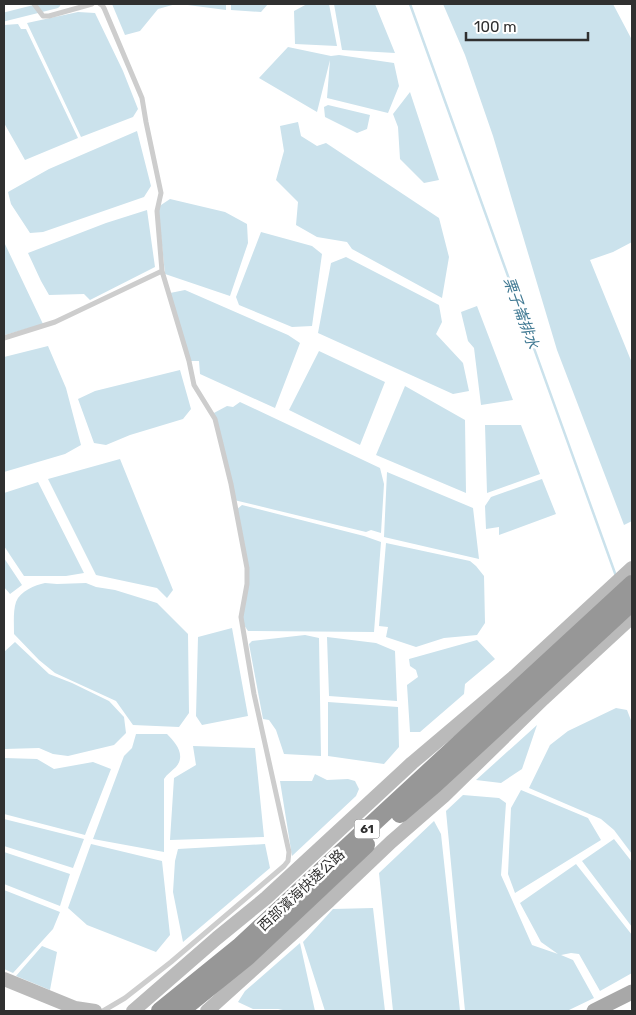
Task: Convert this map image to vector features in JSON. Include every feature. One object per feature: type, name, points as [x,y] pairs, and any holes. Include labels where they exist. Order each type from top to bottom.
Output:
[{"type":"highway","name":"61","points":[[571,650],[632,584]]},
{"type":"highway","name":"61","points":[[571,650],[632,602]]},
{"type":"highway","name":"西部濱海快速公路","points":[[160,1011],[239,947],[571,650]]},
{"type":"highway","name":"西部濱海快速公路","points":[[180,1011],[247,957],[382,830],[434,785],[571,650]]},
{"type":"main road","points":[[594,1011],[632,992]]},
{"type":"street","points":[[207,1011],[329,902],[391,842],[444,796],[571,650],[632,568]]},
{"type":"street","points":[[133,1011],[266,898],[412,763],[516,675],[571,650],[632,617]]},
{"type":"street","points":[[4,979],[75,1008],[95,1011]]},
{"type":"lane","points":[[34,4],[43,16],[49,16],[92,4]]},
{"type":"lane","points":[[100,4],[104,8],[142,98],[161,193],[157,211],[162,271],[194,386],[215,419],[231,484],[247,568],[247,584],[241,617],[254,694],[289,852],[288,861],[284,866],[171,962],[126,998],[103,1011]]},
{"type":"lane","points":[[4,338],[55,322],[162,271]]},
{"type":"water","points":[[112,4],[176,4],[158,9],[140,31],[125,35]]},
{"type":"water","points":[[180,4],[226,4],[226,10]]},
{"type":"water","points":[[231,4],[268,4],[261,12],[231,10]]},
{"type":"water","points":[[307,4],[329,4],[337,46],[295,44],[294,11]]},
{"type":"water","points":[[334,4],[375,4],[395,53],[342,50]]},
{"type":"water","points":[[443,4],[613,4],[632,40],[632,242],[613,252],[590,260],[632,363],[632,521],[624,525],[557,350],[493,136],[465,55]]},
{"type":"water","points":[[78,12],[95,13],[123,71],[138,109],[133,117],[81,137],[27,23]]},
{"type":"water","points":[[18,24],[21,29],[26,29],[78,138],[25,160],[4,123],[4,25]]},
{"type":"water","points":[[288,47],[331,56],[339,55],[394,63],[399,86],[388,113],[327,98],[330,60],[317,112],[259,78]]},
{"type":"water","points":[[410,92],[439,180],[424,183],[400,159],[398,127],[393,114]]},
{"type":"water","points":[[328,105],[370,115],[367,129],[357,133],[325,117],[324,107]]},
{"type":"water","points":[[298,122],[301,136],[317,146],[326,143],[439,218],[449,257],[442,298],[352,249],[347,242],[317,237],[296,225],[298,202],[276,180],[284,151],[280,126]]},
{"type":"water","points":[[137,131],[151,186],[144,197],[43,232],[30,233],[11,204],[8,192],[49,169]]},
{"type":"water","points":[[170,199],[225,212],[247,224],[248,243],[230,296],[165,274],[158,207]]},
{"type":"water","points":[[147,210],[155,267],[90,300],[84,294],[49,295],[28,253],[106,223]]},
{"type":"water","points":[[261,232],[312,246],[322,254],[312,326],[292,327],[239,305],[236,297]]},
{"type":"water","points":[[4,242],[43,324],[5,335],[4,332]]},
{"type":"water","points":[[346,257],[439,305],[442,322],[436,334],[463,363],[469,391],[453,394],[318,333],[331,263]]},
{"type":"water","points":[[185,290],[288,335],[300,343],[275,408],[200,374],[199,361],[189,361],[170,293]]},
{"type":"water","points":[[477,306],[513,400],[481,405],[474,348],[468,341],[461,312]]},
{"type":"water","points":[[48,346],[66,388],[81,445],[65,454],[4,472],[4,357]]},
{"type":"water","points":[[319,351],[385,382],[360,445],[289,410]]},
{"type":"water","points":[[180,370],[191,409],[183,419],[130,435],[106,445],[94,443],[78,399],[95,391]]},
{"type":"water","points":[[405,386],[465,420],[466,493],[376,455]]},
{"type":"water","points":[[240,402],[380,468],[384,484],[381,533],[371,530],[366,532],[234,500],[212,414],[227,406],[233,407]]},
{"type":"water","points":[[485,425],[521,425],[540,474],[487,493]]},
{"type":"water","points":[[120,459],[173,590],[167,598],[157,588],[96,575],[48,479]]},
{"type":"water","points":[[387,472],[473,508],[479,559],[384,537]]},
{"type":"water","points":[[542,479],[556,514],[499,535],[499,527],[486,529],[485,506],[491,497]]},
{"type":"water","points":[[38,482],[84,573],[66,576],[24,576],[4,546],[4,493]]},
{"type":"water","points":[[242,505],[381,542],[374,632],[248,631],[242,622],[247,576],[236,510]]},
{"type":"water","points":[[386,543],[470,561],[476,566],[484,576],[485,623],[477,635],[444,638],[416,647],[386,637],[388,627],[379,626]]},
{"type":"water","points":[[4,558],[22,585],[10,594],[4,587]]},
{"type":"water","points":[[45,583],[86,583],[157,603],[188,634],[189,713],[179,727],[133,725],[116,701],[55,673],[39,660],[14,634],[14,609],[18,598],[28,589]]},
{"type":"water","points":[[232,628],[248,716],[202,725],[196,716],[198,637]]},
{"type":"water","points":[[305,635],[319,638],[321,756],[284,754],[276,730],[269,720],[263,719],[249,644],[252,641]]},
{"type":"water","points":[[327,637],[376,643],[395,651],[397,701],[329,696]]},
{"type":"water","points":[[477,640],[495,659],[465,684],[464,694],[420,732],[410,732],[407,685],[418,677],[416,670],[410,666],[409,659]]},
{"type":"water","points":[[15,642],[49,674],[109,701],[124,717],[126,733],[114,745],[68,756],[53,754],[39,748],[4,749],[4,652]]},
{"type":"water","points":[[328,702],[398,707],[399,747],[384,764],[328,756]]},
{"type":"water","points":[[616,708],[627,710],[632,723],[632,854],[614,830],[601,819],[529,788],[550,745],[568,731]]},
{"type":"water","points":[[537,725],[522,769],[501,783],[476,780]]},
{"type":"water","points":[[136,734],[167,734],[179,749],[179,763],[164,779],[164,852],[93,839],[124,756],[132,748]]},
{"type":"water","points":[[193,746],[255,748],[264,837],[170,840],[174,778],[196,765]]},
{"type":"water","points":[[4,758],[37,759],[54,769],[93,762],[111,769],[85,835],[4,814]]},
{"type":"water","points":[[315,774],[327,780],[348,779],[355,781],[359,789],[356,796],[292,856],[280,781],[312,781]]},
{"type":"water","points":[[521,790],[588,818],[601,840],[515,893],[508,874],[511,808]]},
{"type":"water","points":[[463,795],[499,798],[506,803],[501,875],[532,945],[558,954],[541,942],[520,903],[576,864],[632,935],[632,973],[600,991],[579,954],[561,955],[573,960],[594,998],[567,1011],[465,1011],[446,811]]},
{"type":"water","points":[[4,819],[84,839],[73,868],[4,846]]},
{"type":"water","points":[[434,821],[441,834],[460,1011],[393,1011],[379,873]]},
{"type":"water","points":[[614,839],[632,862],[632,927],[582,861]]},
{"type":"water","points":[[91,844],[162,861],[170,935],[156,952],[87,925],[68,908]]},
{"type":"water","points":[[265,844],[270,868],[183,942],[173,892],[175,861],[178,849]]},
{"type":"water","points":[[4,852],[70,874],[60,906],[4,884]]},
{"type":"water","points":[[4,890],[60,912],[53,929],[13,973],[4,969]]},
{"type":"water","points":[[373,908],[385,1011],[325,1011],[303,942],[333,909]]},
{"type":"water","points":[[300,943],[315,1011],[253,1009],[238,1002],[245,991]]},
{"type":"water","points":[[42,946],[57,952],[50,990],[16,976]]},
{"type":"waterway","points":[[4,17],[56,4]]},
{"type":"waterway","name":"栗子崙排水","points":[[410,4],[616,576]]}]
